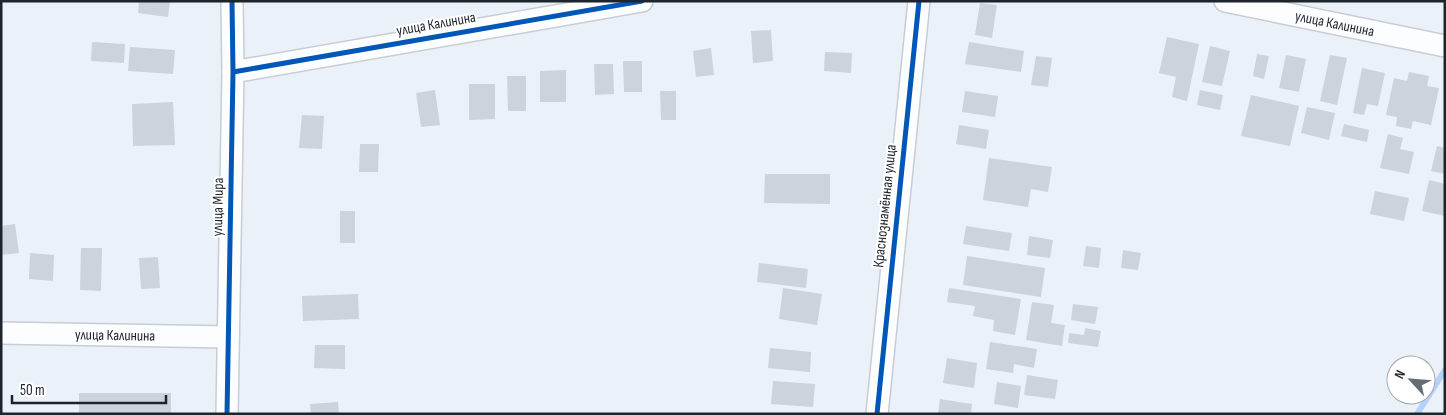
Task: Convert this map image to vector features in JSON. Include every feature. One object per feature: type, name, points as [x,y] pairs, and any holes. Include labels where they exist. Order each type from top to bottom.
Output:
[{"type":"street","name":"улица Мира","points":[[227,414],[234,72],[232,1]]},
{"type":"street","name":"улица Калинина","points":[[234,72],[642,1]]},
{"type":"street","name":"Краснознамённая улица","points":[[877,414],[918,1]]},
{"type":"street","name":"улица Калинина","points":[[1225,1],[1445,46]]},
{"type":"street","name":"улица Калинина","points":[[1,333],[228,337]]},
{"type":"building","points":[[139,1],[170,1],[168,17],[138,13]]},
{"type":"building","points":[[980,3],[997,5],[992,38],[975,35]]},
{"type":"building","points":[[771,30],[773,61],[753,63],[751,31]]},
{"type":"building","points":[[1167,37],[1199,44],[1187,101],[1172,97],[1176,77],[1159,73]]},
{"type":"building","points":[[92,42],[125,44],[124,63],[91,61]]},
{"type":"building","points":[[969,42],[1024,51],[1021,72],[965,64]]},
{"type":"building","points":[[1210,46],[1230,51],[1222,86],[1202,82]]},
{"type":"building","points":[[130,47],[175,50],[173,74],[128,71]]},
{"type":"building","points":[[711,48],[714,75],[696,77],[693,51]]},
{"type":"building","points":[[825,52],[852,53],[851,73],[824,71]]},
{"type":"building","points":[[1257,54],[1269,56],[1264,79],[1253,76]]},
{"type":"building","points":[[1286,55],[1306,59],[1299,92],[1279,88]]},
{"type":"building","points":[[1330,55],[1347,58],[1337,105],[1320,101]]},
{"type":"building","points":[[1036,56],[1052,58],[1048,87],[1031,85]]},
{"type":"building","points":[[623,61],[642,61],[642,92],[624,92]]},
{"type":"building","points":[[594,64],[613,64],[614,94],[595,95]]},
{"type":"building","points":[[1362,68],[1385,73],[1378,106],[1367,104],[1364,115],[1353,113]]},
{"type":"building","points":[[566,70],[566,102],[540,102],[540,71]]},
{"type":"building","points":[[1409,72],[1429,76],[1427,86],[1439,88],[1431,125],[1413,121],[1411,129],[1396,126],[1397,117],[1386,115],[1394,78],[1407,81]]},
{"type":"building","points":[[507,76],[526,76],[526,111],[508,111]]},
{"type":"building","points":[[469,84],[495,84],[495,119],[469,120]]},
{"type":"building","points":[[435,90],[440,125],[421,127],[416,93]]},
{"type":"building","points":[[1200,90],[1223,95],[1220,110],[1197,105]]},
{"type":"building","points":[[660,91],[676,91],[676,120],[661,120]]},
{"type":"building","points":[[965,91],[998,96],[995,117],[962,112]]},
{"type":"building","points":[[1251,95],[1299,106],[1290,146],[1241,136]]},
{"type":"building","points":[[173,102],[175,145],[133,146],[132,104]]},
{"type":"building","points":[[1307,107],[1335,113],[1329,140],[1301,133]]},
{"type":"building","points":[[302,115],[324,116],[322,149],[299,148]]},
{"type":"building","points":[[1344,124],[1369,130],[1367,142],[1341,136]]},
{"type":"building","points":[[959,125],[989,130],[986,149],[956,144]]},
{"type":"building","points":[[1388,134],[1403,138],[1400,149],[1414,152],[1409,174],[1380,168]]},
{"type":"building","points":[[360,144],[379,144],[378,172],[359,172]]},
{"type":"building","points":[[1437,146],[1445,148],[1445,174],[1431,171]]},
{"type":"building","points":[[989,158],[1052,167],[1048,192],[1031,189],[1028,207],[983,200]]},
{"type":"building","points":[[765,174],[830,174],[830,204],[764,203]]},
{"type":"building","points":[[1429,180],[1445,184],[1445,216],[1422,211]]},
{"type":"building","points":[[1375,191],[1409,198],[1404,221],[1370,214]]},
{"type":"building","points":[[340,211],[355,211],[355,243],[340,243]]},
{"type":"building","points":[[15,224],[19,253],[1,255],[1,226]]},
{"type":"building","points":[[966,226],[1012,233],[1009,251],[963,244]]},
{"type":"building","points":[[1029,236],[1053,240],[1050,258],[1027,255]]},
{"type":"building","points":[[1086,246],[1101,248],[1099,268],[1083,266]]},
{"type":"building","points":[[81,248],[102,248],[101,291],[80,290]]},
{"type":"building","points":[[1123,250],[1141,253],[1138,270],[1121,268]]},
{"type":"building","points":[[30,253],[54,255],[53,281],[29,279]]},
{"type":"building","points":[[967,256],[1045,268],[1041,297],[963,285]]},
{"type":"building","points":[[158,257],[160,288],[141,289],[139,258]]},
{"type":"building","points":[[759,263],[808,269],[806,288],[757,282]]},
{"type":"building","points":[[783,288],[822,294],[817,325],[779,319]]},
{"type":"building","points":[[949,288],[1021,299],[1015,335],[993,331],[994,320],[973,316],[975,306],[947,302]]},
{"type":"building","points":[[358,294],[359,319],[303,321],[302,296]]},
{"type":"building","points":[[1032,302],[1054,305],[1051,323],[1065,325],[1062,346],[1026,340]]},
{"type":"building","points":[[1073,304],[1098,307],[1095,324],[1071,320]]},
{"type":"building","points":[[1085,328],[1101,331],[1098,347],[1068,343],[1069,333],[1084,335]]},
{"type":"building","points":[[990,342],[1037,349],[1034,368],[1014,364],[1013,373],[986,369]]},
{"type":"building","points":[[315,345],[345,345],[345,369],[314,368]]},
{"type":"building","points":[[770,348],[811,352],[810,372],[768,368]]},
{"type":"building","points":[[947,358],[977,363],[974,388],[943,383]]},
{"type":"building","points":[[1027,375],[1058,380],[1055,399],[1024,395]]},
{"type":"building","points":[[773,381],[815,384],[813,407],[771,404]]},
{"type":"building","points":[[997,382],[1021,386],[1018,408],[994,404]]},
{"type":"building","points":[[79,393],[171,393],[171,414],[79,414]]},
{"type":"building","points":[[940,399],[972,404],[971,414],[938,414]]},
{"type":"building","points":[[338,402],[339,414],[311,414],[310,404]]},
{"type":"waterway","points":[[1417,414],[1445,370]]},
{"type":"cycle path","points":[[227,414],[233,72],[232,1]]},
{"type":"cycle path","points":[[233,72],[642,1]]},
{"type":"cycle path","points":[[877,414],[919,1]]}]
